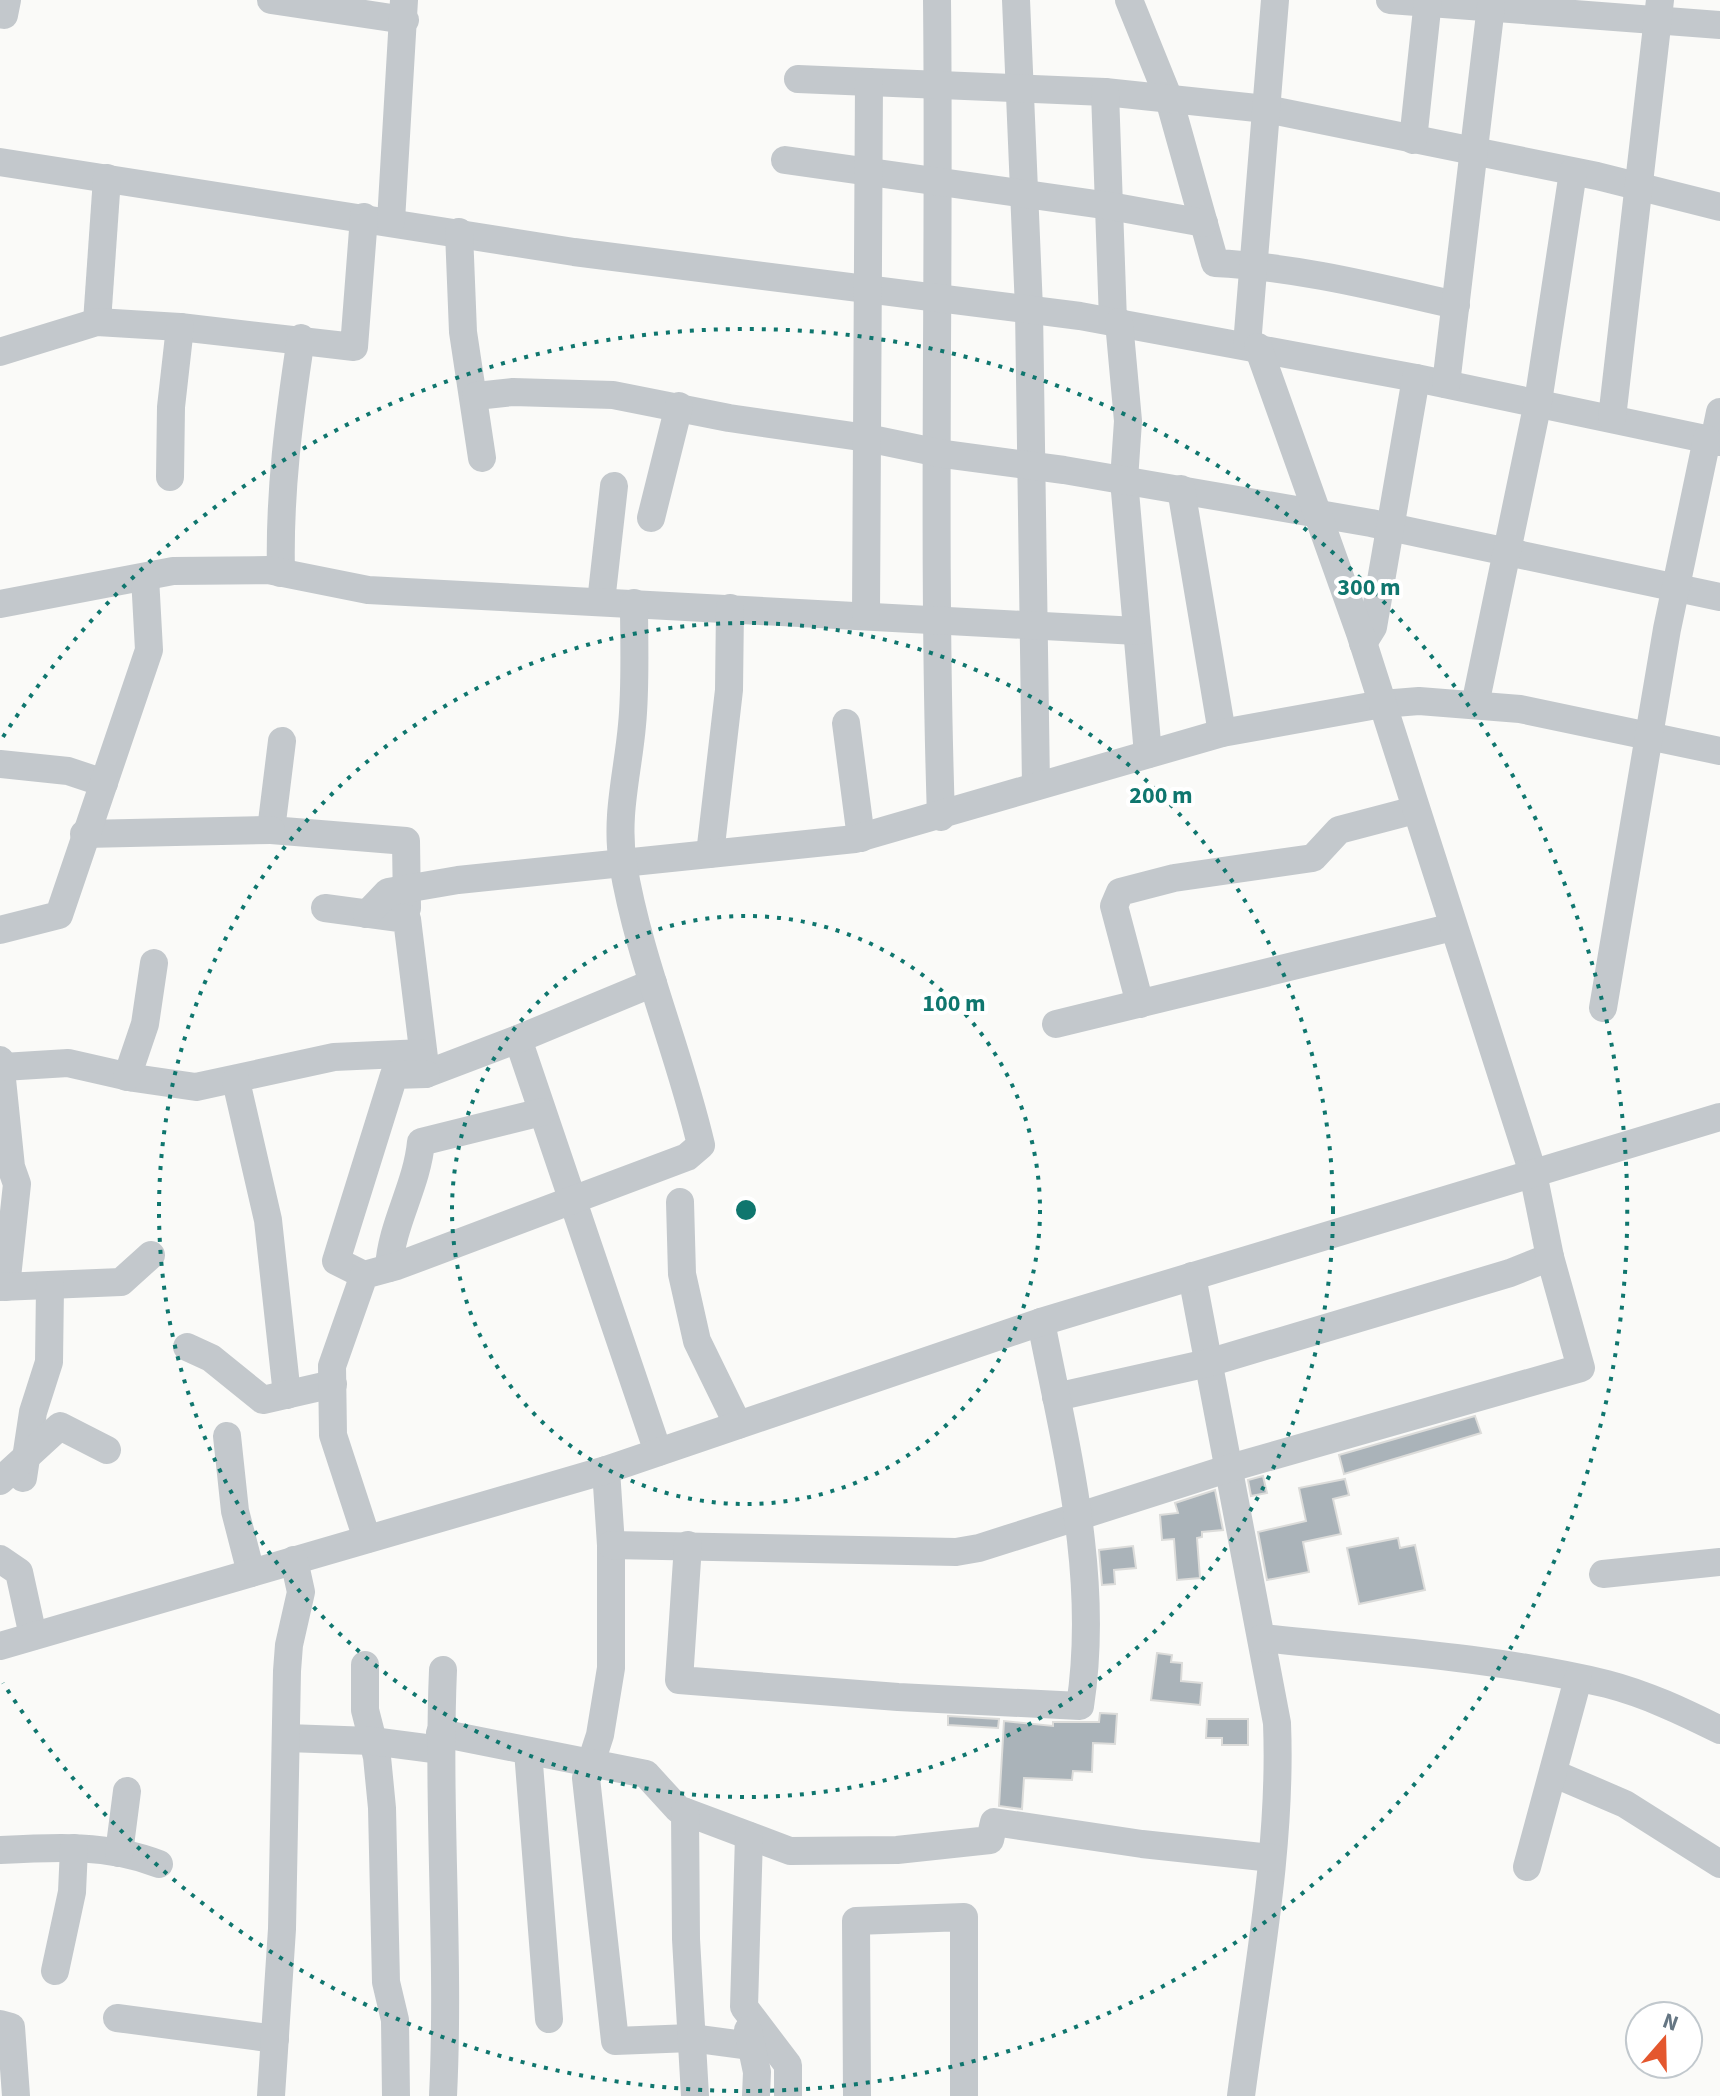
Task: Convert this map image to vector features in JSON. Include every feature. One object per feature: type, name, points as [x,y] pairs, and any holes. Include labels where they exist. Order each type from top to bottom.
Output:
[{"type":"street","points":[[0,14],[4,15],[7,0]]},
{"type":"street","points":[[0,352],[97,322],[301,338],[354,347],[378,219],[404,10],[271,0]]},
{"type":"street","points":[[937,0],[940,298],[935,453],[935,621],[941,817]]},
{"type":"street","points":[[1016,0],[1029,309],[1036,786]]},
{"type":"street","points":[[1129,0],[1169,99],[1215,263],[1253,265],[1350,281],[1456,305]]},
{"type":"street","points":[[611,1545],[956,1552],[1079,1518],[1230,1468],[1581,1368],[1550,1257],[1533,1173],[1363,643],[1317,513],[1252,346],[1253,265],[1275,0]]},
{"type":"street","points":[[1390,0],[1660,10],[1720,25]]},
{"type":"street","points":[[1413,140],[1428,2]]},
{"type":"street","points":[[1446,384],[1474,153],[1500,4]]},
{"type":"street","points":[[1612,418],[1660,10]]},
{"type":"street","points":[[798,79],[1105,92],[1266,109],[1573,172],[1720,207]]},
{"type":"street","points":[[866,614],[869,82]]},
{"type":"street","points":[[1105,92],[1116,322],[1128,421],[1124,480],[1148,754]]},
{"type":"street","points":[[785,160],[1024,193],[1204,223]]},
{"type":"street","points":[[0,162],[574,252],[1116,322],[1538,402],[1714,441]]},
{"type":"street","points":[[1475,705],[1538,402],[1573,172]]},
{"type":"street","points":[[97,322],[107,178]]},
{"type":"street","points":[[459,232],[463,332],[470,385],[476,396],[482,458]]},
{"type":"street","points":[[170,477],[171,407],[180,327]]},
{"type":"street","points":[[281,573],[279,515],[301,338]]},
{"type":"street","points":[[1363,643],[1373,627],[1416,378]]},
{"type":"street","points":[[476,396],[513,392],[613,395],[729,418],[867,438],[935,453],[1124,480],[1317,513],[1720,597]]},
{"type":"street","points":[[651,518],[679,406]]},
{"type":"street","points":[[1603,1008],[1676,588],[1720,412]]},
{"type":"street","points":[[601,602],[614,486]]},
{"type":"street","points":[[1181,489],[1222,733]]},
{"type":"street","points":[[0,604],[173,571],[281,573],[368,590],[866,614],[935,621],[1137,631]]},
{"type":"street","points":[[0,930],[59,915],[149,650],[145,577]]},
{"type":"street","points":[[634,603],[632,724],[619,813],[622,863],[653,983],[689,1094],[701,1145],[687,1157],[376,1272],[336,1261],[394,1075],[518,1039],[653,983]]},
{"type":"street","points":[[710,854],[729,690],[730,608]]},
{"type":"street","points":[[367,914],[388,892],[458,880],[861,838],[1222,733],[1382,704],[1520,709],[1720,751]]},
{"type":"street","points":[[846,723],[861,838]]},
{"type":"street","points":[[271,830],[282,741]]},
{"type":"street","points":[[0,764],[68,771],[104,783]]},
{"type":"street","points":[[1140,1004],[1114,906],[1120,892],[1174,878],[1313,858],[1339,830],[1415,810]]},
{"type":"street","points":[[84,834],[271,830],[406,841],[407,919],[425,1064]]},
{"type":"street","points":[[325,908],[407,919]]},
{"type":"street","points":[[1056,1024],[1453,927]]},
{"type":"street","points":[[127,1077],[145,1024],[154,963]]},
{"type":"street","points":[[518,1039],[658,1452]]},
{"type":"street","points":[[151,1255],[121,1282],[3,1287],[17,1184],[6,1167],[1,1064],[68,1063],[127,1077],[196,1087],[236,1081],[334,1057],[425,1064]]},
{"type":"street","points":[[236,1081],[268,1220],[287,1395]]},
{"type":"street","points":[[367,1539],[333,1435],[336,1349],[390,1246],[419,1163],[421,1142],[542,1112]]},
{"type":"street","points":[[0,1646],[606,1470],[1041,1322],[1720,1117]]},
{"type":"street","points":[[680,1202],[682,1274],[697,1341],[738,1425]]},
{"type":"street","points":[[1056,1397],[1208,1363],[1510,1273],[1550,1257]]},
{"type":"street","points":[[1192,1276],[1277,1723],[1279,1769],[1272,1858],[1241,2096]]},
{"type":"street","points":[[17,1471],[49,1362],[50,1287]]},
{"type":"street","points":[[688,1545],[679,1680],[898,1697],[1080,1706],[1089,1637],[1079,1518],[1041,1322]]},
{"type":"street","points":[[187,1347],[211,1358],[263,1400],[333,1384]]},
{"type":"street","points":[[17,1471],[60,1426],[107,1450]]},
{"type":"street","points":[[227,1436],[235,1511],[251,1573]]},
{"type":"street","points":[[606,1470],[611,1545],[611,1668],[600,1735],[586,1778],[615,2041],[691,2038],[751,2046]]},
{"type":"street","points":[[0,1559],[19,1572],[33,1636]]},
{"type":"street","points":[[271,2096],[282,1929],[289,1645],[301,1592],[294,1560]]},
{"type":"street","points":[[1603,1574],[1720,1562]]},
{"type":"street","points":[[1262,1638],[1473,1659],[1608,1685],[1657,1701],[1720,1730]]},
{"type":"street","points":[[365,1665],[365,1710],[382,1808],[386,1982],[395,2020],[396,2096]]},
{"type":"street","points":[[443,1670],[440,1741],[447,1996],[443,2096]]},
{"type":"street","points":[[1527,1867],[1555,1774],[1578,1679]]},
{"type":"street","points":[[287,1738],[440,1741],[528,1751],[646,1774],[678,1809],[790,1851],[897,1850],[990,1840],[994,1822],[1142,1844],[1272,1858]]},
{"type":"street","points":[[528,1751],[549,2019]]},
{"type":"street","points":[[1555,1774],[1625,1804],[1720,1864]]},
{"type":"street","points":[[119,1853],[127,1791]]},
{"type":"street","points":[[685,1812],[686,1939],[695,2096]]},
{"type":"street","points":[[749,1836],[744,2007],[756,2096]]},
{"type":"street","points":[[55,1971],[72,1892],[74,1848]]},
{"type":"street","points":[[0,1850],[74,1848],[119,1853],[159,1864]]},
{"type":"street","points":[[857,2096],[856,1921],[964,1917],[964,2096]]},
{"type":"street","points":[[744,2007],[788,2065],[788,2096]]},
{"type":"street","points":[[117,2018],[275,2039]]},
{"type":"street","points":[[0,2024],[11,2027],[16,2096]]},
{"type":"building","points":[[1475,1416],[1481,1433],[1344,1474],[1339,1455]]},
{"type":"building","points":[[1263,1476],[1267,1493],[1251,1496],[1248,1480]]},
{"type":"building","points":[[1345,1479],[1349,1495],[1333,1499],[1341,1534],[1303,1542],[1309,1572],[1267,1580],[1258,1532],[1306,1521],[1299,1488]]},
{"type":"building","points":[[1215,1490],[1223,1530],[1202,1532],[1202,1537],[1197,1538],[1200,1578],[1177,1580],[1174,1539],[1162,1540],[1160,1515],[1178,1513],[1175,1503]]},
{"type":"building","points":[[1398,1538],[1400,1548],[1415,1545],[1425,1590],[1359,1604],[1347,1548]]},
{"type":"building","points":[[1133,1546],[1136,1568],[1114,1570],[1115,1584],[1102,1585],[1099,1550]]},
{"type":"building","points":[[1157,1653],[1172,1655],[1171,1662],[1182,1663],[1181,1681],[1202,1683],[1200,1705],[1151,1700]]},
{"type":"building","points":[[1100,1713],[1117,1714],[1115,1744],[1093,1743],[1092,1772],[1073,1771],[1072,1780],[1024,1778],[1022,1809],[999,1806],[1004,1721],[1053,1726],[1053,1722],[1099,1722]]},
{"type":"building","points":[[948,1716],[999,1719],[998,1728],[948,1725]]},
{"type":"building","points":[[1207,1719],[1248,1719],[1248,1745],[1222,1745],[1222,1738],[1206,1738]]}]
